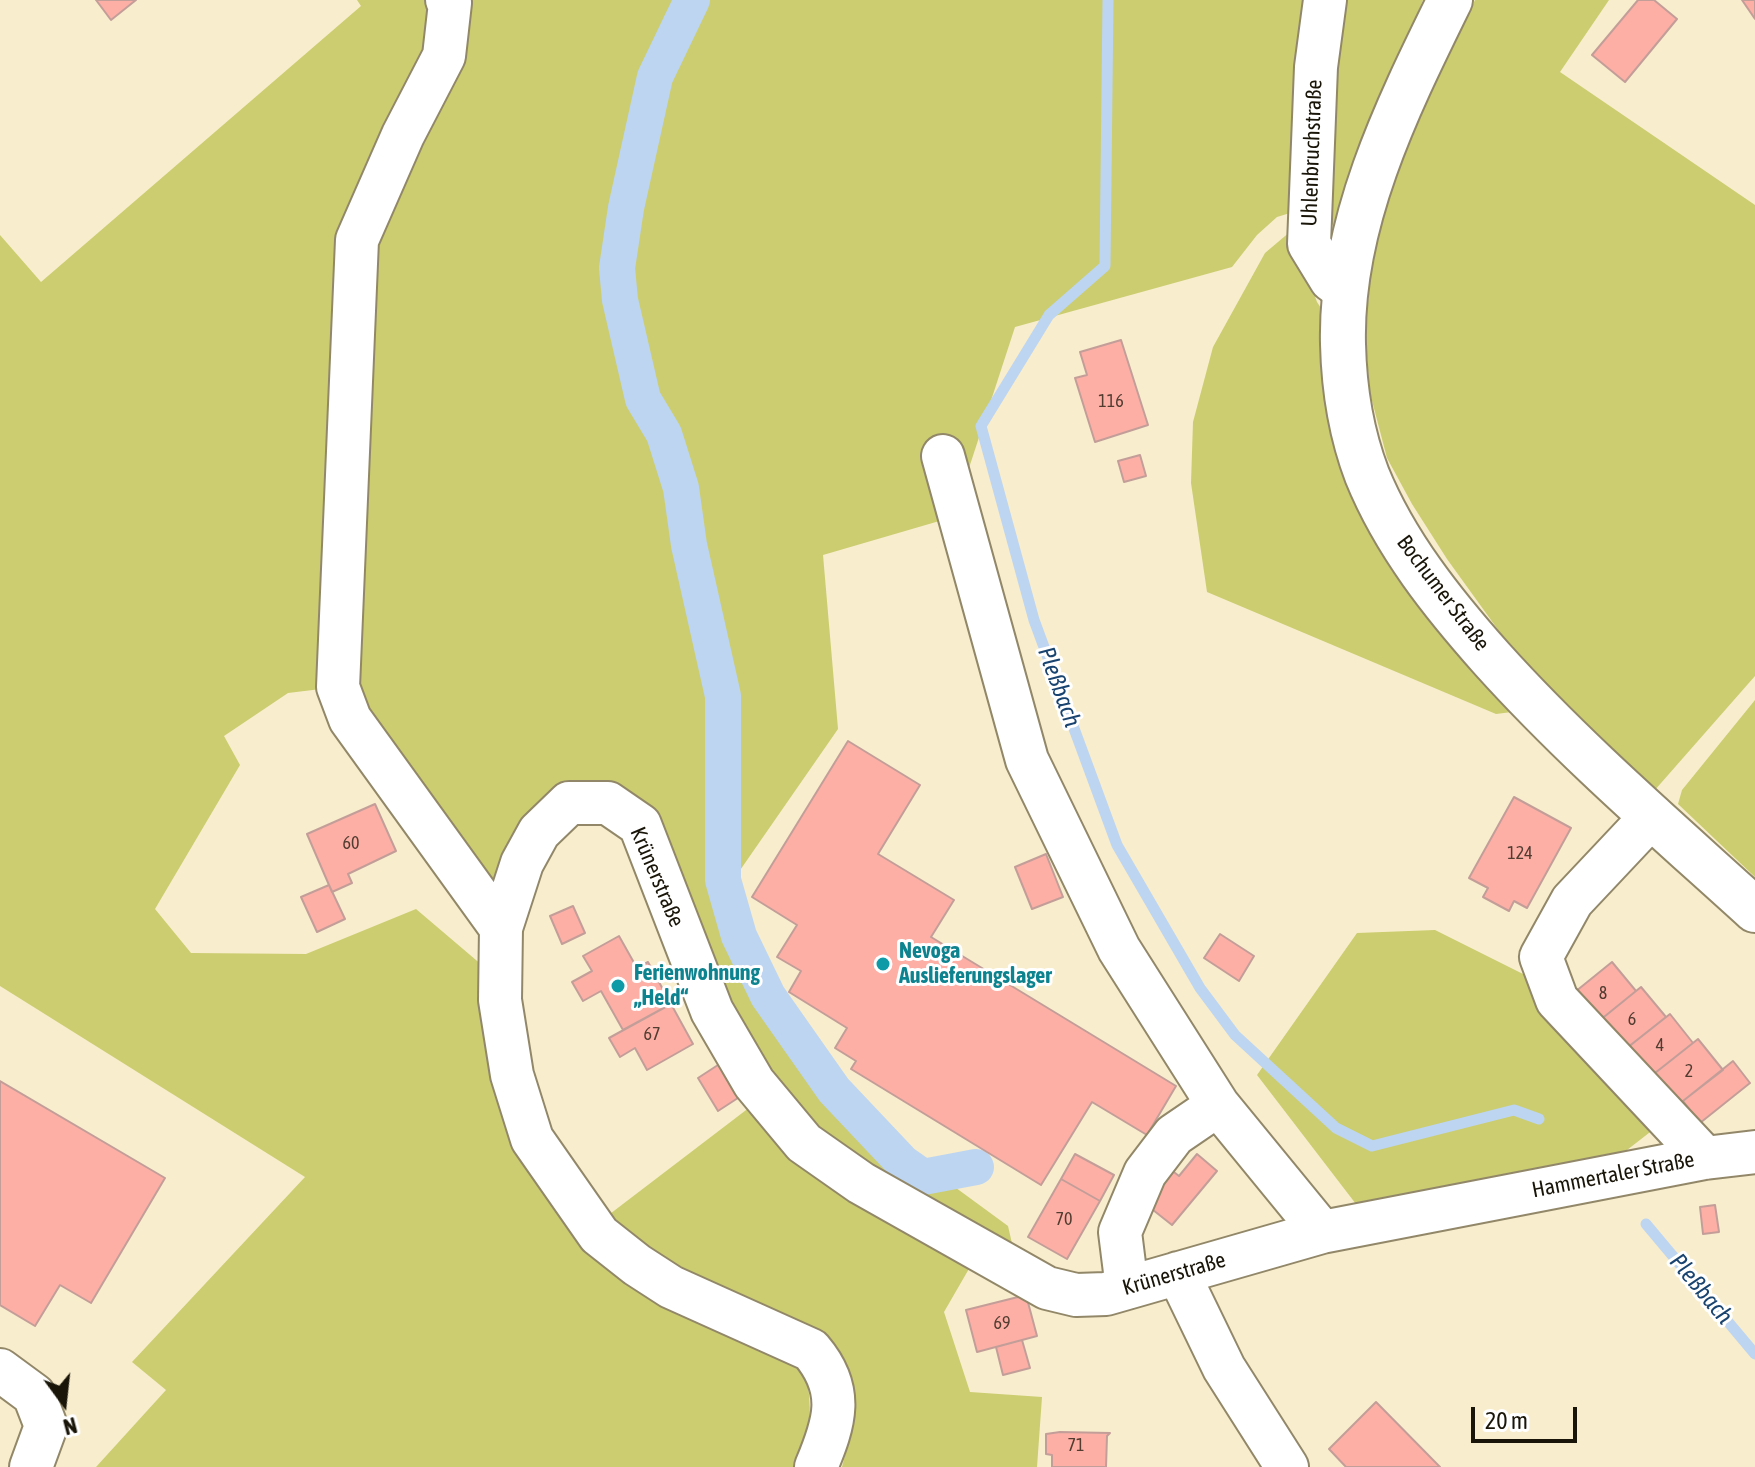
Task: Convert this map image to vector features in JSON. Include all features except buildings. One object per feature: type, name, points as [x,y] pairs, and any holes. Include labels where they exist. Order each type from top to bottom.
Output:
[{"type":"main road","name":"Bochumer Straße","points":[[1450,0],[1396,110],[1362,212],[1346,291],[1343,343],[1347,397],[1367,475],[1403,545],[1464,628],[1535,707],[1755,910]]},
{"type":"street","points":[[447,0],[450,3],[444,56],[403,135],[357,240],[338,687],[350,719],[501,928]]},
{"type":"street","name":"Uhlenbruchstraße","points":[[1325,0],[1316,67],[1309,244],[1331,280],[1346,291]]},
{"type":"street","points":[[943,456],[1027,760],[1119,949],[1218,1105],[1322,1232]]},
{"type":"street","name":"Krünerstraße","points":[[816,1467],[834,1417],[833,1389],[825,1367],[811,1350],[671,1287],[637,1265],[599,1235],[532,1139],[512,1075],[500,1000],[501,928],[522,863],[539,832],[569,803],[608,803],[640,825],[712,1011],[754,1083],[804,1143],[861,1183],[1047,1288],[1076,1295],[1106,1294],[1322,1232],[1472,1202]]},
{"type":"street","points":[[1652,816],[1572,901],[1541,957],[1557,1000],[1705,1158]]},
{"type":"street","points":[[1127,1288],[1120,1232],[1145,1173],[1174,1135],[1218,1105]]},
{"type":"street","name":"Hammertaler Straße","points":[[1472,1202],[1705,1158],[1755,1152]]},
{"type":"street","points":[[1178,1273],[1224,1368],[1287,1467]]},
{"type":"street","points":[[0,1370],[34,1395],[46,1426],[31,1467]]},
{"type":"shaded area","points":[[357,0],[1312,0],[1290,213],[1277,217],[1257,235],[1232,267],[1015,327],[953,517],[823,555],[838,729],[736,876],[806,1078],[1008,1226],[1016,1261],[867,1177],[764,1075],[605,782],[495,886],[329,688],[288,693],[224,736],[240,765],[155,909],[191,953],[306,954],[416,909],[483,966],[539,1175],[754,1338],[805,1371],[810,1420],[799,1467],[96,1467],[166,1390],[132,1362],[305,1177],[0,986],[0,235],[41,282],[361,6]]},
{"type":"shaded area","points":[[1338,0],[1423,0],[1359,155],[1339,228],[1320,218]]},
{"type":"shaded area","points":[[1475,0],[1609,0],[1560,72],[1755,205],[1755,676],[1654,791],[1522,663],[1447,559],[1387,458],[1370,393],[1365,333],[1372,264],[1382,219],[1414,126]]},
{"type":"shaded area","points":[[1291,231],[1317,302],[1326,316],[1357,500],[1392,571],[1438,631],[1512,712],[1496,714],[1207,592],[1191,483],[1193,422],[1213,347],[1265,253]]},
{"type":"shaded area","points":[[1755,700],[1755,877],[1678,804],[1682,790]]},
{"type":"shaded area","points":[[1435,930],[1531,978],[1654,1129],[1618,1157],[1359,1208],[1257,1075],[1357,933]]},
{"type":"shaded area","points":[[754,1104],[970,1267],[944,1312],[970,1392],[1042,1397],[1037,1467],[842,1467],[852,1428],[848,1378],[683,1278],[602,1220]]},
{"type":"waterway","points":[[692,0],[655,77],[626,208],[617,268],[620,300],[643,399],[664,434],[681,488],[689,545],[723,696],[723,880],[739,936],[768,996],[834,1090],[903,1163],[923,1177],[976,1167]]},
{"type":"waterway","name":"Pleßbach","points":[[1108,0],[1105,266],[1049,315],[981,426],[1034,620],[1117,845],[1200,988],[1235,1035],[1336,1128],[1372,1146],[1514,1110],[1539,1119]]},
{"type":"waterway","name":"Pleßbach","points":[[1646,1224],[1755,1354]]},
{"type":"place","name":"Nevoga Auslieferungslager","points":[[883,964]]},
{"type":"place","name":"Ferienwohnung „Held“","points":[[618,986]]}]
